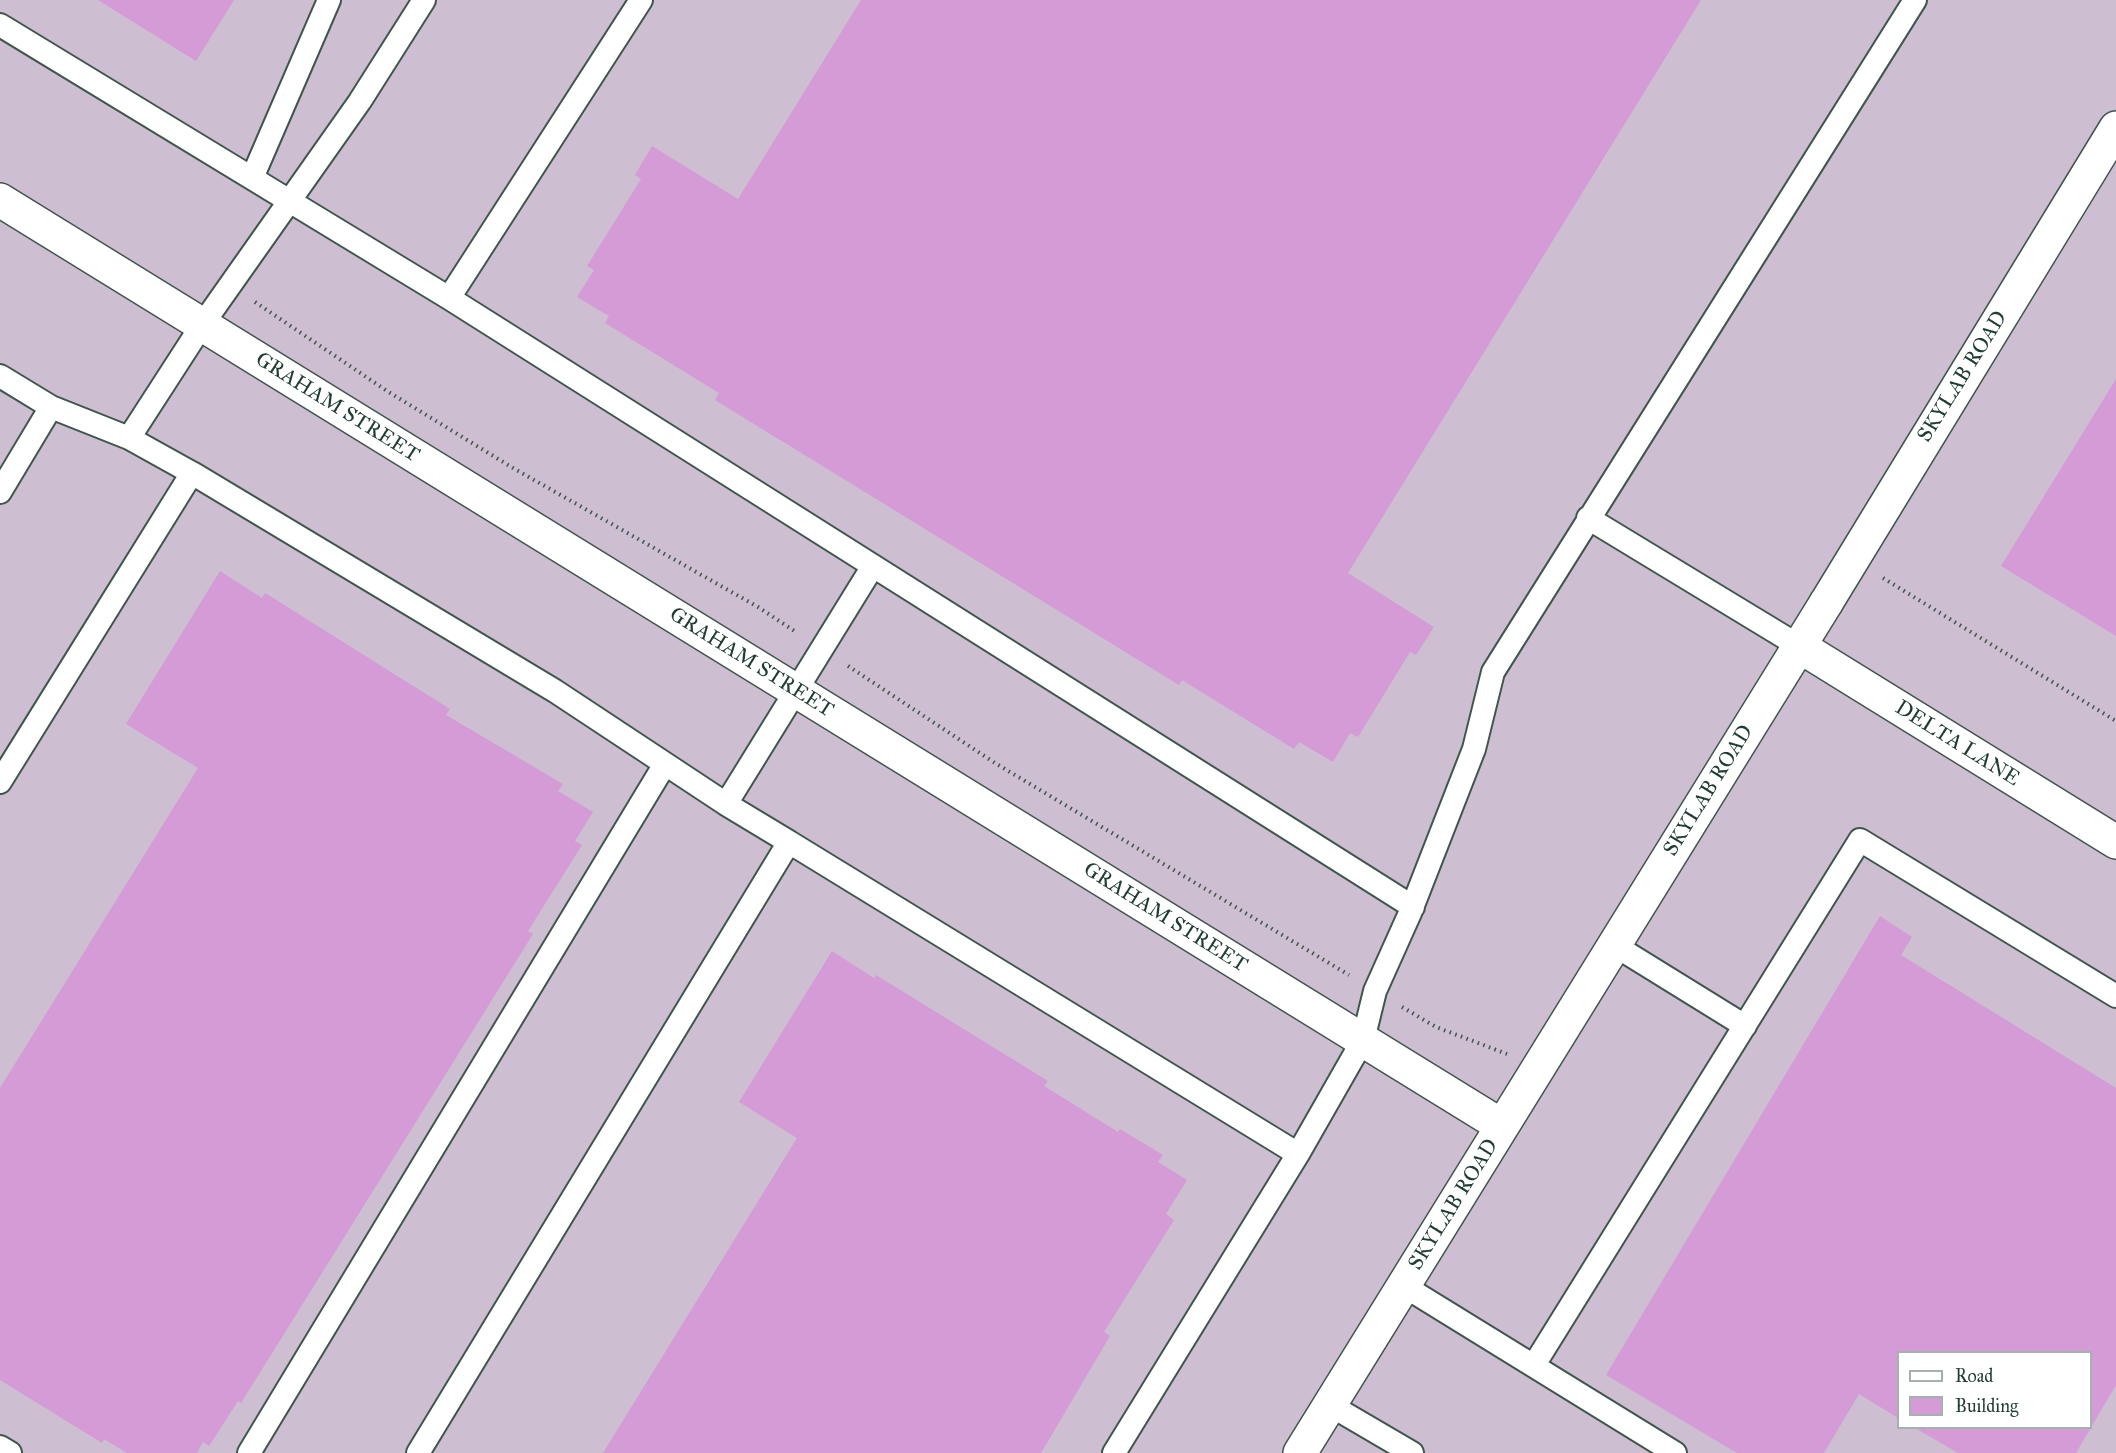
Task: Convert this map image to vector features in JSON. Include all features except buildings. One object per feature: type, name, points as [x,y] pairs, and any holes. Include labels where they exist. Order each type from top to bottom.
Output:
[{"type":"street","name":"SKYLAB ROAD","points":[[1300,1453],[1826,603],[2116,128]]},
{"type":"street","name":"GRAHAM STREET","points":[[0,200],[1502,1126]]},
{"type":"street","name":"DELTA LANE","points":[[1799,646],[2116,842]]},
{"type":"lane","points":[[252,178],[329,0]]},
{"type":"lane","points":[[129,438],[202,324],[290,203],[360,101],[424,0]]},
{"type":"lane","points":[[449,298],[642,0]]},
{"type":"lane","points":[[1114,1453],[1298,1154],[1363,1040],[1375,991],[1413,907],[1474,749],[1494,672],[1588,518],[1915,0]]},
{"type":"lane","points":[[0,25],[449,298],[1413,907]]},
{"type":"lane","points":[[0,376],[51,407],[129,438],[192,473],[555,691],[726,804],[1298,1154]]},
{"type":"lane","points":[[0,492],[51,407]]},
{"type":"lane","points":[[0,782],[192,473]]},
{"type":"lane","points":[[1588,518],[1799,646]]},
{"type":"lane","points":[[726,804],[873,566]]},
{"type":"lane","points":[[249,1453],[665,764]]},
{"type":"lane","points":[[1534,1365],[1860,840],[2116,996]]},
{"type":"lane","points":[[418,1453],[789,842]]},
{"type":"lane","points":[[1614,945],[1745,1026]]},
{"type":"lane","points":[[1404,1286],[1675,1453]]},
{"type":"lane","points":[[1330,1405],[1412,1453]]},
{"type":"lane","points":[[0,1447],[10,1453]]},
{"type":"path","points":[[230,285],[328,353],[513,468],[758,607],[995,763],[1375,991],[1436,1027],[1539,1066]]},
{"type":"path","points":[[1852,559],[2116,721]]},
{"type":"shaded area","points":[[0,0],[2116,0],[2116,1453],[0,1453]]}]
